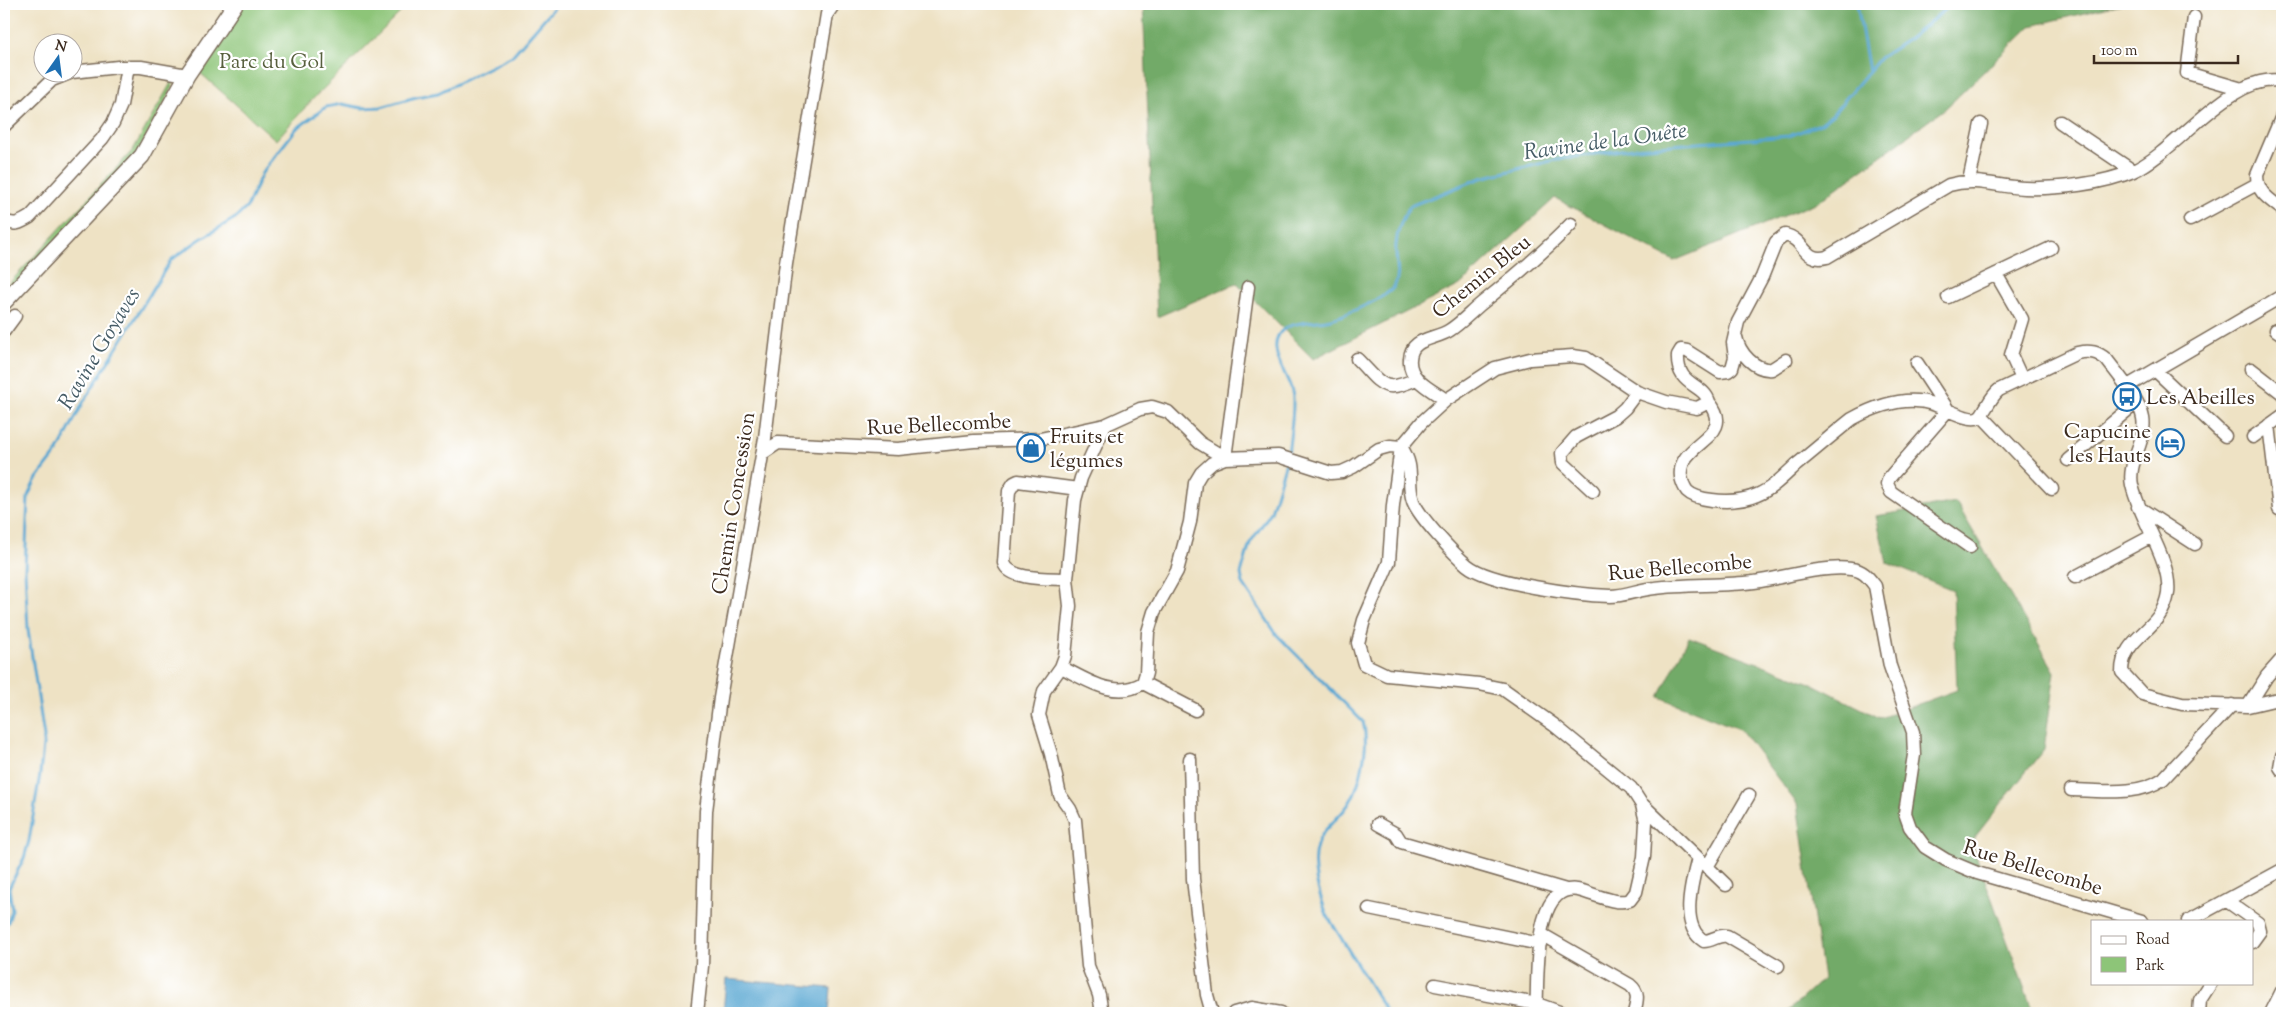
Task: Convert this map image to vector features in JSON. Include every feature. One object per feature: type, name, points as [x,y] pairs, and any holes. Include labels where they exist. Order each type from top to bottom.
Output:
[{"type":"main road","points":[[4,302],[134,167],[187,75],[235,4]]},
{"type":"street","name":"Chemin Concession","points":[[697,1013],[702,966],[707,802],[720,698],[763,453],[786,263],[827,14],[834,4]]},
{"type":"street","points":[[2194,17],[2187,73],[2242,90]]},
{"type":"street","points":[[4,220],[12,224],[20,224],[30,217],[102,139],[113,123],[121,104],[128,67]]},
{"type":"street","points":[[82,71],[141,67],[187,75]]},
{"type":"street","points":[[2282,81],[2260,82],[2242,90],[2133,171],[2073,186],[2047,188],[2023,188],[1969,181],[1950,185],[1827,257],[1819,259],[1809,256],[1790,236],[1785,235],[1780,238],[1738,322],[1735,332],[1735,357],[1732,368],[1728,371],[1720,372],[1712,369],[1687,351],[1681,350],[1678,355],[1680,371],[1686,381],[1703,393],[1716,411],[1718,422],[1714,431],[1686,456],[1681,472],[1687,490],[1694,496],[1723,501],[1743,500],[1769,488],[1852,418],[1867,410],[1899,401],[1913,400],[1931,403],[1972,419],[1982,416],[1992,396],[1999,390],[2077,353],[2094,352],[2107,360],[2126,387],[2143,417],[2144,425],[2131,472],[2131,484],[2138,507],[2165,567],[2168,592],[2157,620],[2130,646],[2125,654],[2122,672],[2142,694],[2182,704],[2248,706],[2282,698]]},
{"type":"street","points":[[4,126],[50,82]]},
{"type":"street","points":[[2282,116],[2257,175],[2257,184],[2265,197],[2282,209]]},
{"type":"street","points":[[2060,122],[2133,171]]},
{"type":"street","points":[[1969,181],[1981,124]]},
{"type":"street","points":[[2190,220],[2257,184]]},
{"type":"street","name":"Chemin Bleu","points":[[1416,379],[1412,372],[1410,358],[1415,345],[1452,329],[1538,258],[1571,224]]},
{"type":"street","points":[[1948,296],[2051,248]]},
{"type":"street","points":[[1996,274],[2022,319],[2011,355],[2022,379]]},
{"type":"street","points":[[1224,458],[1248,287]]},
{"type":"street","points":[[2126,387],[2282,296]]},
{"type":"street","points":[[4,331],[16,316]]},
{"type":"street","points":[[1735,332],[1740,348],[1760,368],[1772,369],[1786,360]]},
{"type":"street","points":[[1709,402],[1697,408],[1666,402],[1637,392],[1586,358],[1573,356],[1530,359],[1495,368],[1446,400],[1422,422],[1401,447],[1392,505],[1389,562],[1364,620],[1358,643],[1364,664],[1387,675],[1479,684],[1504,689],[1554,725],[1631,788],[1642,805],[1726,885]]},
{"type":"street","points":[[1357,359],[1381,383],[1388,387],[1399,387],[1416,379],[1446,400]]},
{"type":"street","points":[[1917,363],[1948,410]]},
{"type":"street","points":[[2251,369],[2282,393]]},
{"type":"street","points":[[2155,370],[2225,436]]},
{"type":"street","points":[[1593,491],[1563,463],[1562,453],[1576,437],[1616,416],[1625,408],[1637,392]]},
{"type":"street","points":[[2068,460],[2136,403]]},
{"type":"street","name":"Rue Bellecombe","points":[[763,453],[778,443],[898,449],[974,441],[1040,439],[1105,425],[1140,409],[1152,407],[1161,408],[1200,443],[1224,458]]},
{"type":"street","points":[[1948,410],[1889,478],[1887,484],[1891,492],[1970,547]]},
{"type":"street","points":[[1982,416],[2052,489]]},
{"type":"street","points":[[2253,437],[2282,416]]},
{"type":"street","points":[[1102,1013],[1099,996],[1088,966],[1075,820],[1060,794],[1051,754],[1039,721],[1044,691],[1061,668],[1065,656],[1070,606],[1067,579],[1078,489],[1105,425]]},
{"type":"street","points":[[2269,425],[2279,509]]},
{"type":"street","points":[[1061,668],[1099,686],[1117,690],[1132,689],[1143,683],[1146,673],[1148,632],[1154,612],[1177,571],[1190,522],[1191,496],[1195,483],[1207,468],[1224,458],[1278,456],[1331,473],[1342,472],[1379,449],[1390,446],[1401,447]]},
{"type":"street","name":"Rue Bellecombe","points":[[1401,447],[1409,458],[1412,492],[1419,512],[1467,565],[1486,575],[1534,587],[1612,596],[1654,588],[1753,582],[1838,568],[1852,569],[1867,576],[1875,586],[1890,666],[1913,732],[1914,755],[1905,813],[1910,827],[1925,847],[1946,860],[1977,873],[2139,920]]},
{"type":"street","points":[[1067,579],[1023,576],[1006,569],[1004,563],[1009,491],[1014,483],[1018,481],[1078,489]]},
{"type":"street","points":[[2138,507],[2195,544]]},
{"type":"street","points":[[2075,577],[2152,536]]},
{"type":"street","points":[[2248,706],[2267,676],[2282,659]]},
{"type":"street","points":[[1143,683],[1195,710]]},
{"type":"street","points":[[2071,790],[2137,791],[2150,787],[2162,779],[2232,705]]},
{"type":"street","points":[[2282,756],[2280,767],[2282,770]]},
{"type":"street","points":[[1190,759],[1193,880],[1207,995],[1212,1013]]},
{"type":"street","points":[[1749,795],[1702,862],[1690,889],[1690,920],[1692,930],[1704,941],[1711,941],[1720,935],[1727,936],[1778,966]]},
{"type":"street","points":[[1378,824],[1396,834],[1401,842],[1566,890],[1579,890],[1620,902],[1630,900],[1634,896],[1644,857],[1646,822],[1642,805]]},
{"type":"street","points":[[2190,920],[2282,870]]},
{"type":"street","points":[[1536,1009],[1543,917],[1550,902],[1560,892],[1566,890]]},
{"type":"street","points":[[2227,901],[2254,920]]},
{"type":"street","points":[[1369,909],[1541,939],[1630,985],[1636,990],[1638,998],[1634,1013]]},
{"type":"street","points":[[2254,920],[2258,923],[2260,931],[2254,939]]},
{"type":"street","points":[[1435,984],[1536,1009],[1562,1013]]},
{"type":"street","points":[[2199,1013],[2200,1000],[2210,984]]},
{"type":"street","points":[[2271,1013],[2282,991]]},
{"type":"street","points":[[1234,1013],[1252,1008],[1281,1013]]},
{"type":"green space","name":"Parc du Gol","points":[[242,4],[409,4],[312,100],[276,140],[198,71]]},
{"type":"green space","points":[[1143,4],[2121,4],[2031,26],[1946,108],[1818,202],[1674,261],[1555,198],[1460,285],[1313,359],[1237,283],[1157,317]]},
{"type":"green space","points":[[172,81],[173,87],[137,153],[4,296],[4,289],[133,150]]},
{"type":"green space","points":[[1956,502],[2055,672],[2044,749],[1971,842],[2035,1013],[1786,1013],[1823,979],[1797,804],[1741,730],[1659,697],[1689,637],[1811,683],[1880,718],[1957,690],[1953,590],[1887,563],[1876,516]]},
{"type":"water","points":[[726,979],[831,988],[829,1013],[723,1013]]},
{"type":"waterway","name":"Ravine Goyaves","points":[[4,926],[8,922],[12,910],[9,888],[24,858],[29,841],[44,737],[28,630],[25,570],[28,496],[35,481],[58,451],[84,401],[171,260],[237,217],[247,207],[262,173],[296,129],[326,107],[342,104],[362,108],[381,107],[438,93],[512,56],[557,4]]},
{"type":"waterway","points":[[1857,4],[1869,71]]},
{"type":"waterway","name":"Ravine de la Ouête","points":[[1288,456],[1293,398],[1277,355],[1277,339],[1287,327],[1337,317],[1354,311],[1388,293],[1395,284],[1398,273],[1397,234],[1410,206],[1481,178],[1555,160],[1634,148],[1789,136],[1820,124],[1832,115],[1880,58],[1910,38],[1952,4]]},
{"type":"waterway","name":"Ravine de la Ouête","points":[[1286,462],[1271,512],[1250,543],[1241,574],[1243,584],[1277,635],[1363,722],[1365,743],[1359,780],[1350,801],[1325,830],[1319,840],[1314,862],[1318,889],[1327,915],[1387,1013]]},
{"type":"place","name":"Les Abeilles","points":[[2127,397]]},
{"type":"place","name":"Capucine les Hauts","points":[[2170,443]]},
{"type":"place","name":"Fruits et légumes","points":[[1031,448]]}]
